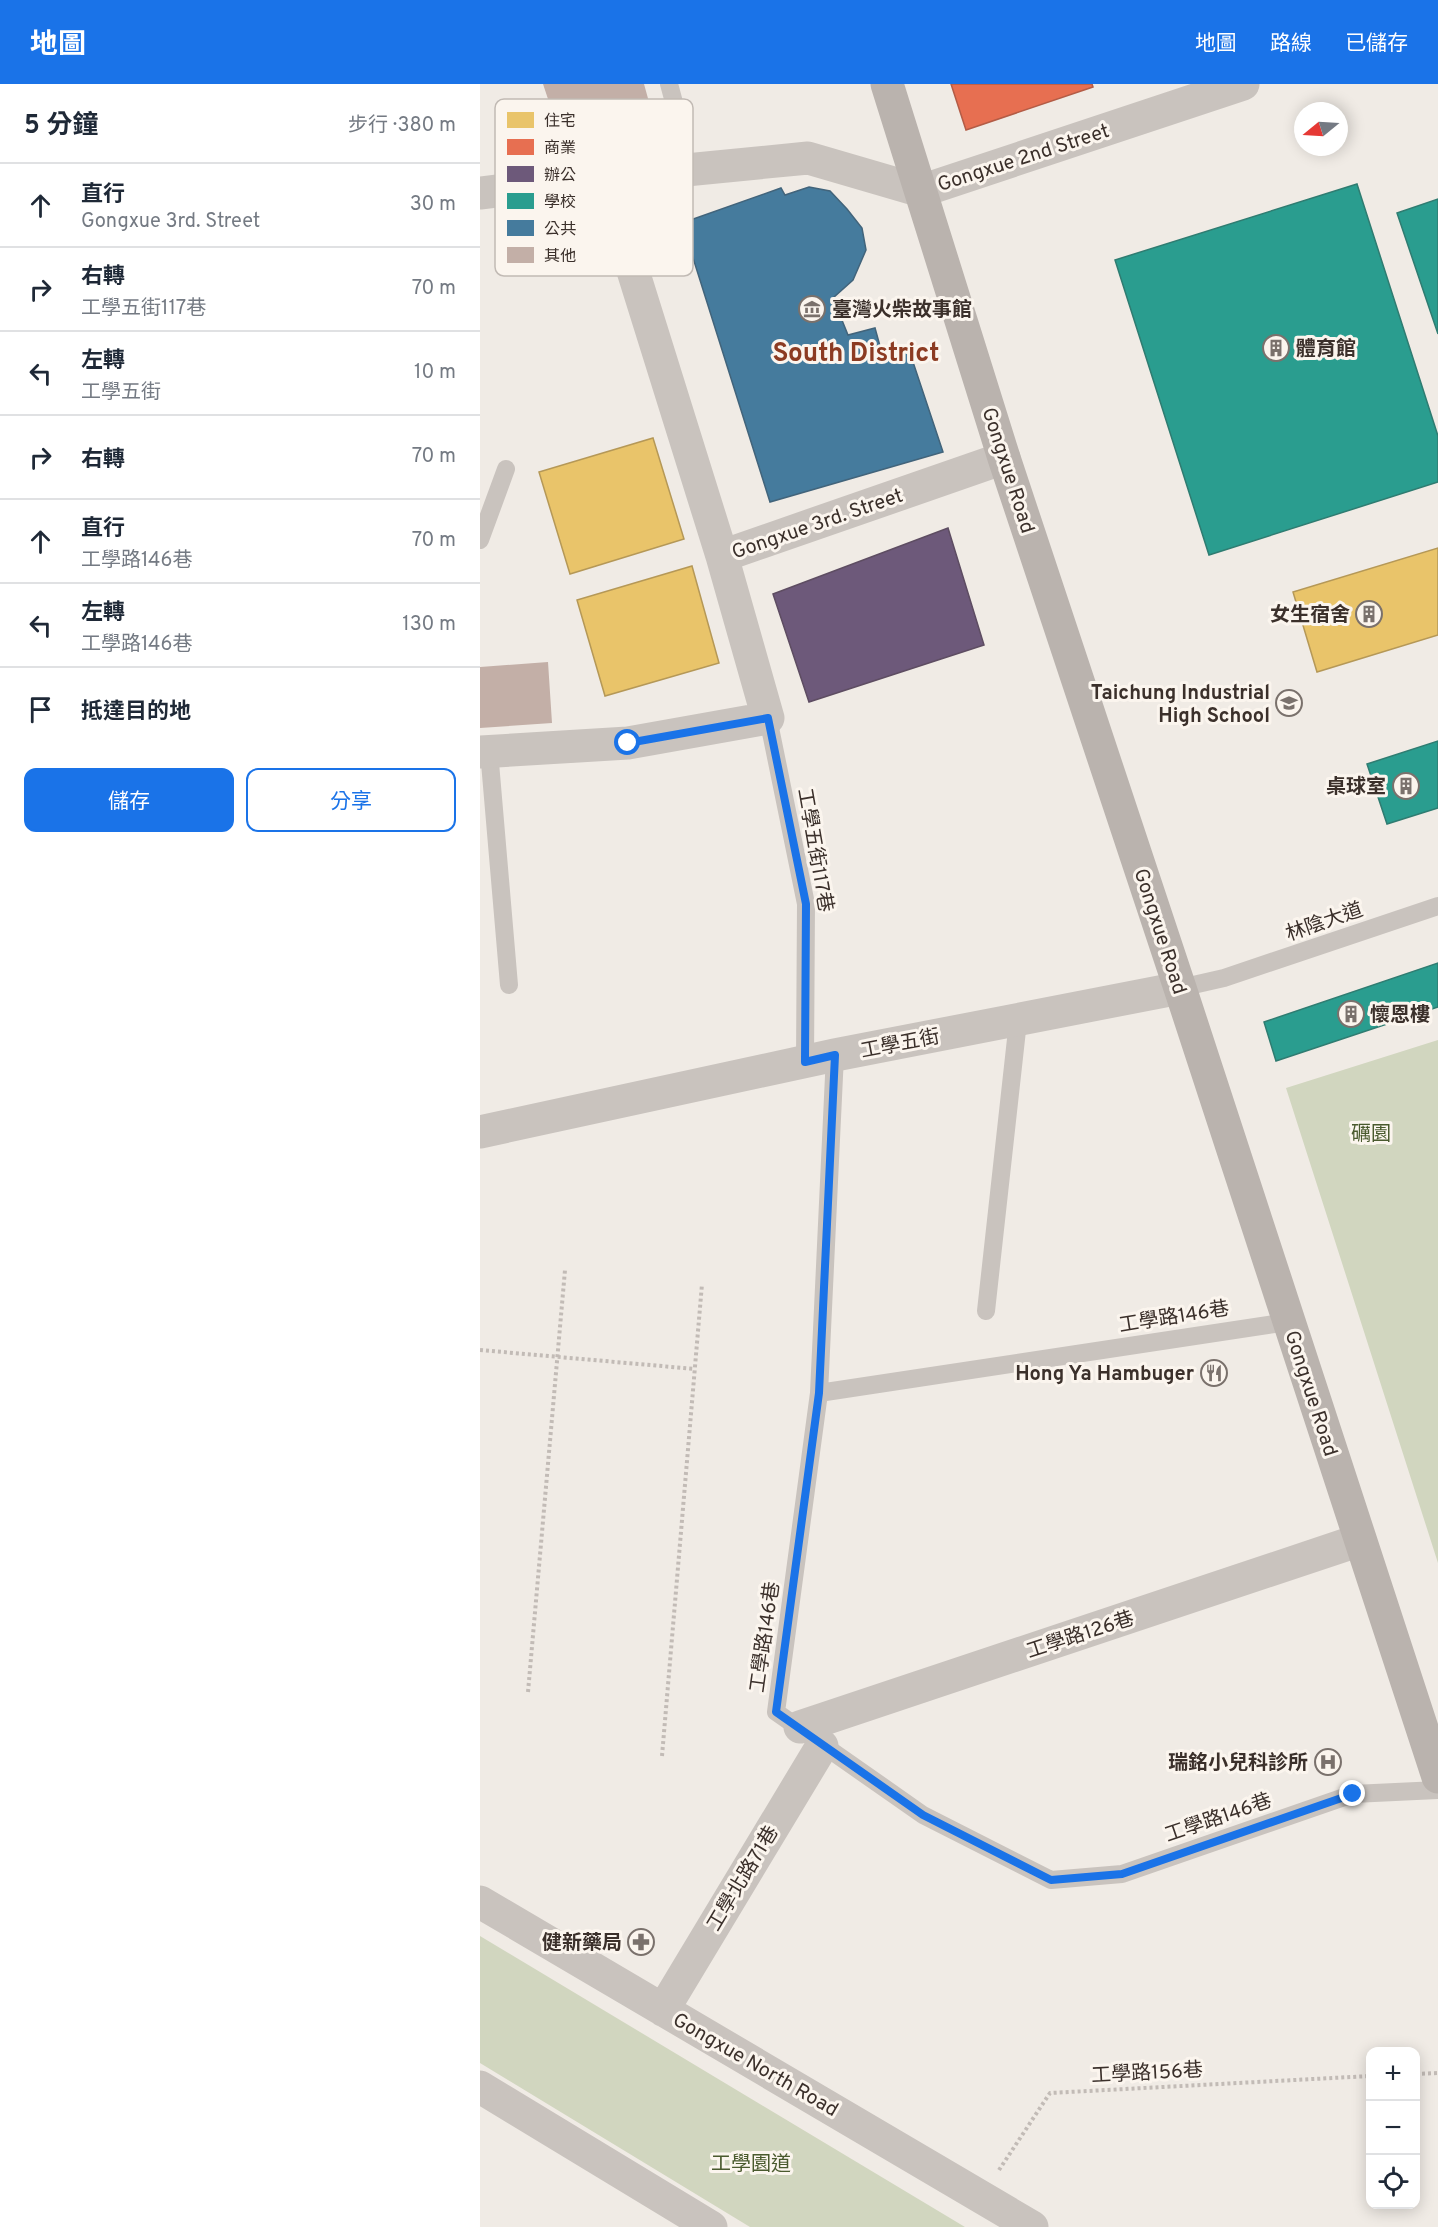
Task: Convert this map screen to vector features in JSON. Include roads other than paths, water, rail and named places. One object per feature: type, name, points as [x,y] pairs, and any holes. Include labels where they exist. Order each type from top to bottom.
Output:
[{"type":"street","name":"Gongxue Road","points":[[886,84],[1004,458],[1438,1778]]},
{"type":"street","name":"Gongxue 2nd Street","points":[[693,169],[808,158],[921,191],[1243,84]]},
{"type":"street","name":"Gongxue 2nd Street","points":[[480,193],[495,191]]},
{"type":"street","points":[[635,276],[722,556]]},
{"type":"street","name":"Gongxue 3rd. Street","points":[[768,718],[722,556],[1004,458]]},
{"type":"street","points":[[485,752],[628,743],[768,718]]},
{"type":"street","name":"工學五街","points":[[480,1132],[820,1059],[1180,988]]},
{"type":"street","name":"工學路126巷","points":[[811,1736],[1360,1540]]},
{"type":"street","name":"工學北路71巷","points":[[663,2010],[811,1736]]},
{"type":"street","name":"Gongxue North Road","points":[[480,1902],[1032,2227]]},
{"type":"street","points":[[480,2087],[711,2227]]},
{"type":"lane","points":[[669,84],[673,99]]},
{"type":"lane","points":[[480,540],[506,469]]},
{"type":"lane","name":"工學五街117巷","points":[[768,718],[806,904],[820,1059],[819,1393]]},
{"type":"lane","points":[[485,752],[509,985]]},
{"type":"lane","name":"林陰大道","points":[[1180,988],[1224,978],[1438,906]]},
{"type":"lane","points":[[986,1311],[1018,1021]]},
{"type":"lane","name":"工學路146巷","points":[[1288,1322],[819,1393],[776,1712],[923,1815],[1051,1880],[1122,1874],[1353,1794],[1438,1790]]},
{"type":"place","name":"臺灣火柴故事館","points":[[812,309]]},
{"type":"place","name":"體育館","points":[[1276,348]]},
{"type":"place","name":"女生宿舍","points":[[1369,614]]},
{"type":"place","name":"Taichung Industrial High School","points":[[1289,703]]},
{"type":"place","name":"桌球室","points":[[1406,786]]},
{"type":"place","name":"懷恩樓","points":[[1351,1014]]},
{"type":"place","name":"Hong Ya Hambuger","points":[[1214,1373]]},
{"type":"place","name":"瑞銘小兒科診所","points":[[1328,1762]]},
{"type":"place","name":"健新藥局","points":[[641,1942]]},
{"type":"district","name":"South District","points":[[856,352]]},
{"type":"park label","name":"礪園","points":[[1371,1133]]},
{"type":"park label","name":"工學園道","points":[[751,2163]]}]
